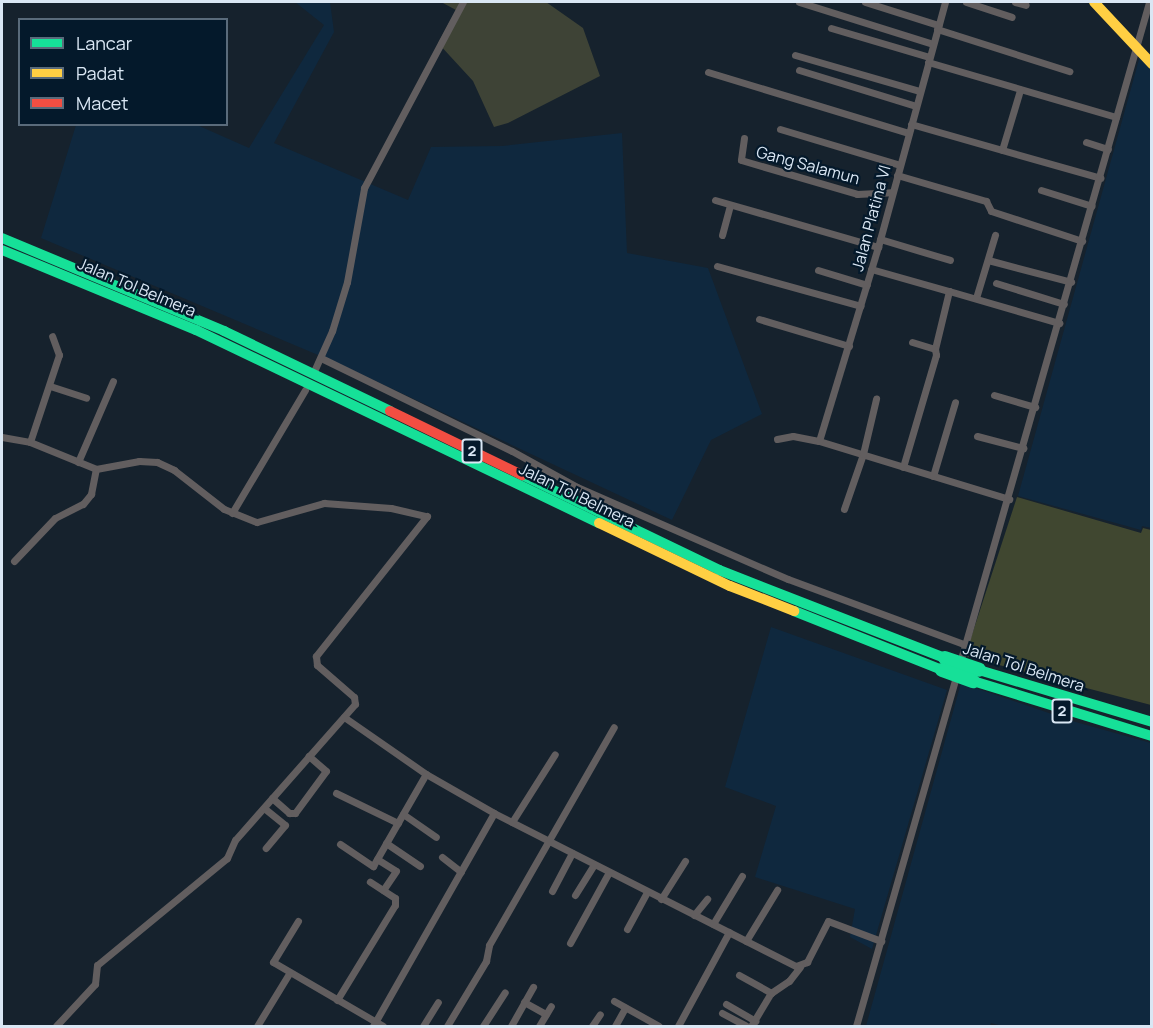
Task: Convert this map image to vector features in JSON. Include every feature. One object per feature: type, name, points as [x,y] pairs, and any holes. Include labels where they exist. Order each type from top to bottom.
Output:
[{"type":"main road","points":[[1094,2],[1143,54]]},
{"type":"main road","name":"Jalan Tol Belmera","points":[[2,238],[233,336],[719,570],[943,664]]},
{"type":"main road","name":"Jalan Tol Belmera","points":[[2,250],[196,330],[730,586],[976,676],[1152,736]]},
{"type":"main road","name":"Jalan Tol Belmera","points":[[976,676],[1152,722]]},
{"type":"street","points":[[315,369],[321,358],[347,282],[364,188],[463,2]]},
{"type":"street","points":[[799,2],[933,44]]},
{"type":"street","points":[[865,2],[1069,70]]},
{"type":"street","name":"Jalan Platina VI","points":[[819,441],[861,306],[945,2]]},
{"type":"street","points":[[966,2],[1012,17]]},
{"type":"street","points":[[1015,2],[1026,5]]},
{"type":"street","points":[[856,1026],[1009,499],[1116,117],[1143,54],[1149,2]]},
{"type":"street","points":[[831,28],[1020,90],[1116,117]]},
{"type":"street","points":[[795,55],[920,91]]},
{"type":"street","points":[[799,70],[916,106]]},
{"type":"street","points":[[708,72],[909,133]]},
{"type":"street","points":[[1002,150],[1020,90]]},
{"type":"street","points":[[911,124],[1100,178]]},
{"type":"street","points":[[780,129],[900,165]]},
{"type":"street","name":"Gang Salamun","points":[[744,138],[741,160],[857,194],[892,192]]},
{"type":"street","points":[[1086,142],[1108,149]]},
{"type":"street","points":[[897,175],[986,201],[991,211],[1082,241]]},
{"type":"street","points":[[1041,190],[1092,206]]},
{"type":"street","points":[[714,200],[950,260]]},
{"type":"street","points":[[722,235],[730,205]]},
{"type":"street","points":[[976,298],[995,235]]},
{"type":"street","points":[[988,260],[1071,282]]},
{"type":"street","points":[[717,266],[861,306]]},
{"type":"street","points":[[871,269],[1059,323]]},
{"type":"street","points":[[818,270],[867,285]]},
{"type":"street","points":[[996,283],[1064,304]]},
{"type":"street","points":[[903,467],[936,355],[935,349],[949,291]]},
{"type":"street","points":[[759,319],[849,346]]},
{"type":"street","points":[[30,442],[60,355],[52,336]]},
{"type":"street","points":[[912,342],[935,349]]},
{"type":"street","points":[[321,358],[512,451],[578,487],[788,579],[966,645]]},
{"type":"street","points":[[78,462],[113,381]]},
{"type":"street","points":[[50,386],[86,398]]},
{"type":"street","points":[[232,513],[305,390]]},
{"type":"street","points":[[994,395],[1035,407]]},
{"type":"street","points":[[843,509],[863,454],[876,399]]},
{"type":"street","points":[[933,476],[956,402]]},
{"type":"street","points":[[777,439],[794,436],[819,441],[1009,499]]},
{"type":"street","points":[[977,436],[1023,448]]},
{"type":"street","points":[[2,437],[30,442],[96,469],[139,461],[157,462],[232,513],[250,521],[267,522],[319,504],[340,503],[427,516],[316,656],[316,665],[356,701],[235,840],[227,858],[97,965],[95,984],[56,1026]]},
{"type":"street","points":[[14,561],[55,518],[83,504],[91,494],[96,469]]},
{"type":"street","points":[[344,717],[426,774],[494,813],[800,967]]},
{"type":"street","points":[[447,1026],[486,961],[489,945],[614,728]]},
{"type":"street","points":[[512,822],[555,754]]},
{"type":"street","points":[[272,798],[289,813],[295,813],[326,771],[309,756]]},
{"type":"street","points":[[340,844],[372,866],[426,774]]},
{"type":"street","points":[[336,793],[398,823]]},
{"type":"street","points":[[264,808],[285,827],[266,848]]},
{"type":"street","points":[[374,1024],[494,813]]},
{"type":"street","points":[[403,814],[436,837]]},
{"type":"street","points":[[386,843],[420,866]]},
{"type":"street","points":[[552,891],[572,853]]},
{"type":"street","points":[[442,857],[461,872]]},
{"type":"street","points":[[377,859],[396,871],[383,890]]},
{"type":"street","points":[[661,898],[685,861]]},
{"type":"street","points":[[574,895],[594,864]]},
{"type":"street","points":[[570,943],[609,872]]},
{"type":"street","points":[[713,924],[742,876]]},
{"type":"street","points":[[337,1000],[395,904],[395,898],[370,882]]},
{"type":"street","points":[[746,941],[777,890]]},
{"type":"street","points":[[627,929],[647,892]]},
{"type":"street","points":[[694,915],[707,899]]},
{"type":"street","points":[[298,921],[273,962],[374,1024],[383,1026]]},
{"type":"street","points":[[726,1004],[753,1024],[771,993],[789,981],[807,962],[828,921],[881,941]]},
{"type":"street","points":[[678,1026],[729,933]]},
{"type":"street","points":[[257,1026],[290,972]]},
{"type":"street","points":[[740,975],[771,993]]},
{"type":"street","points":[[511,1026],[533,987]]},
{"type":"street","points":[[483,1026],[505,992]]},
{"type":"street","points":[[614,1001],[659,1026]]},
{"type":"street","points":[[423,1026],[438,1002]]},
{"type":"street","points":[[524,1002],[546,1014]]},
{"type":"street","points":[[539,1026],[551,1006]]},
{"type":"street","points":[[615,1026],[625,1008]]},
{"type":"street","points":[[722,1013],[746,1026]]},
{"type":"street","points":[[592,1026],[600,1014]]},
{"type":"shaded area","points":[[295,2],[330,2],[334,32],[274,143],[408,200],[431,147],[502,146],[622,133],[627,253],[708,268],[762,414],[711,440],[672,520],[337,363],[41,238],[76,126],[199,126],[249,148],[324,25]]},
{"type":"shaded area","points":[[1140,56],[1152,70],[1151,528],[1142,526],[1141,530],[1018,496]]},
{"type":"shaded area","points":[[771,627],[947,690],[872,949],[850,937],[855,909],[755,877],[776,806],[725,787]]},
{"type":"shaded area","points":[[961,683],[1072,721],[1151,743],[1151,1026],[1002,1026],[991,1023],[990,1026],[866,1026]]},
{"type":"green space","points":[[441,2],[546,2],[583,28],[600,76],[508,123],[494,127],[473,81],[438,43],[456,10]]},
{"type":"green space","points":[[1017,497],[1141,533],[1143,528],[1151,530],[1151,705],[965,656]]},
{"type":"traffic: fast","points":[[2,238],[224,331],[390,411]]},
{"type":"traffic: fast","points":[[2,250],[196,330],[599,523]]},
{"type":"traffic: fast","points":[[522,475],[719,570],[945,658]]},
{"type":"traffic: fast","points":[[794,611],[942,670]]},
{"type":"traffic: fast","points":[[945,658],[979,670]]},
{"type":"traffic: fast","points":[[942,670],[973,681]]},
{"type":"traffic: fast","points":[[979,670],[1152,722]]},
{"type":"traffic: fast","points":[[973,681],[1152,736]]},
{"type":"traffic: slow","points":[[1094,2],[1152,64]]},
{"type":"traffic: slow","points":[[599,523],[730,586],[794,611]]},
{"type":"traffic: jam","points":[[390,411],[522,475]]}]
